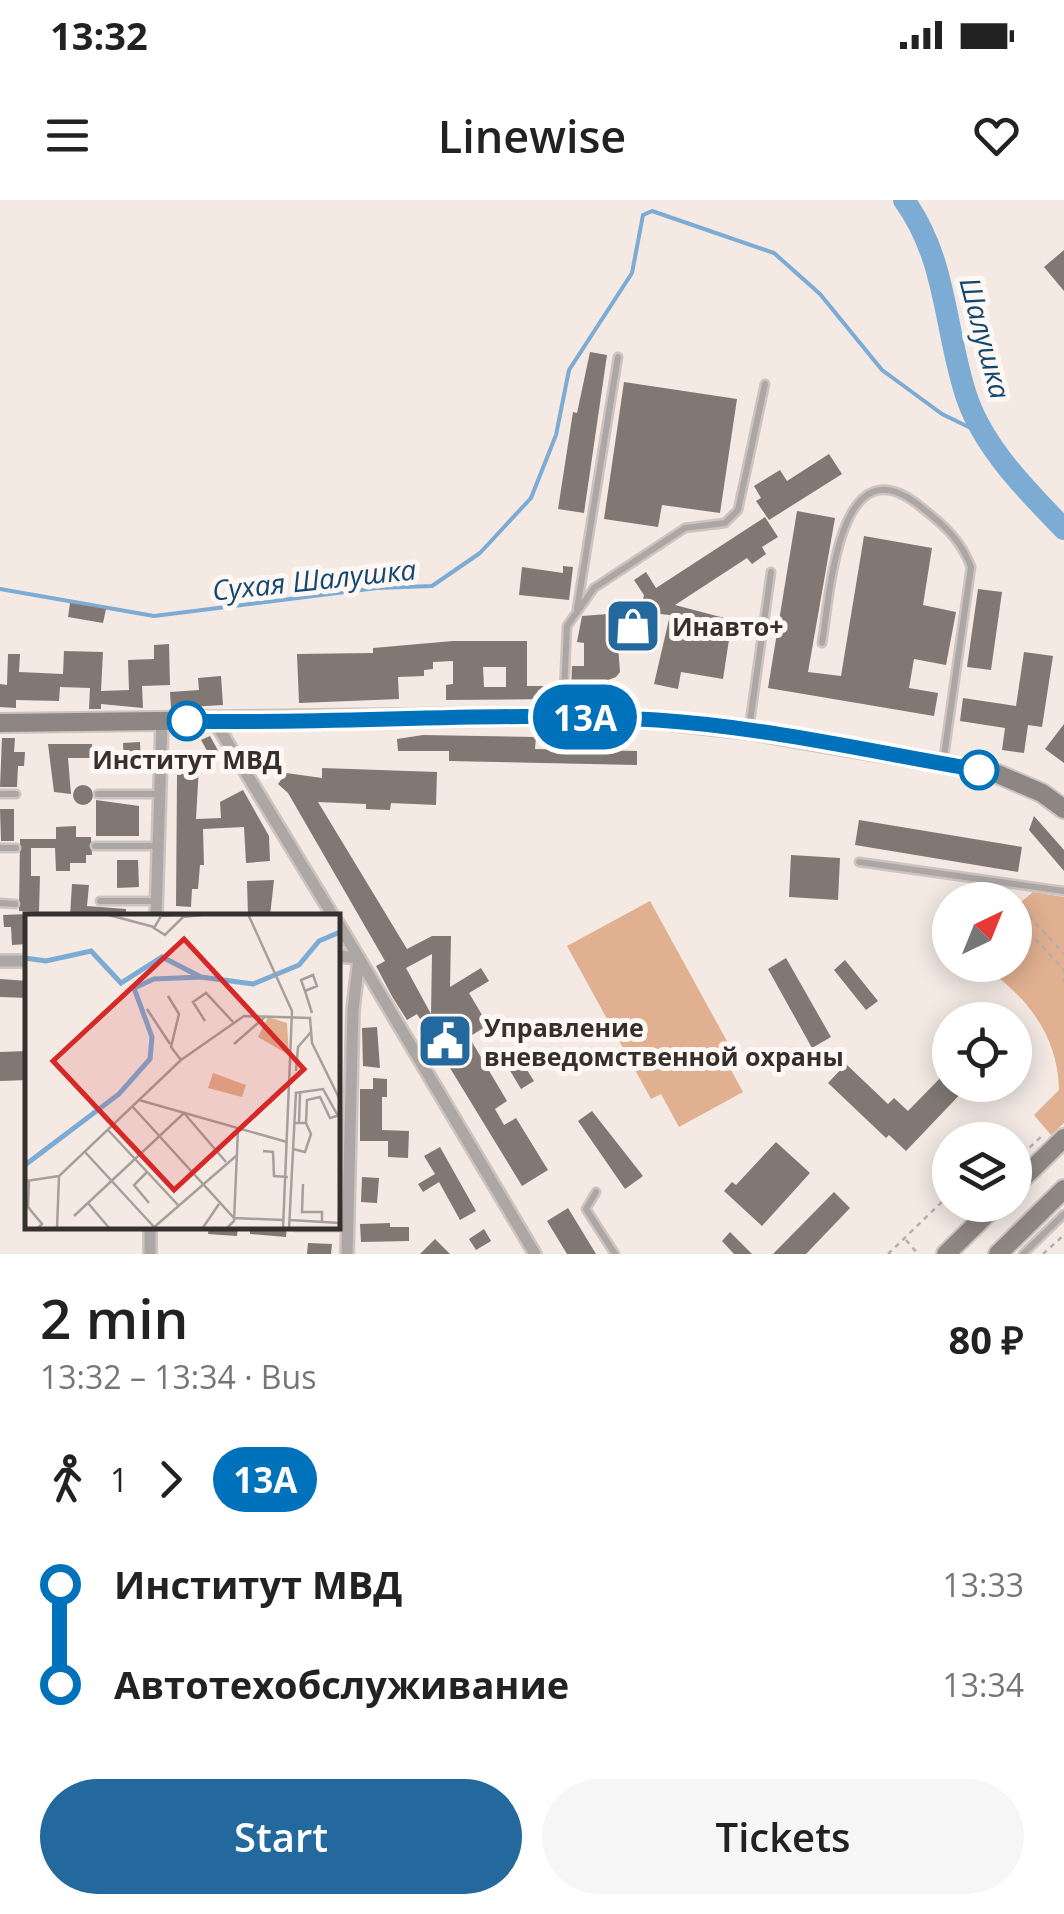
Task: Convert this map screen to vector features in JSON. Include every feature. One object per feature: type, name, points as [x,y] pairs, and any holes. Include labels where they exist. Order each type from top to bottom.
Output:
[{"type":"main road","points":[[0,723],[563,716],[749,730],[1016,779],[1064,809]]},
{"type":"main road","points":[[1032,1168],[1060,1138]]},
{"type":"main road","points":[[998,1254],[1064,1189]]},
{"type":"main road","points":[[946,1254],[979,1222]]},
{"type":"street","points":[[156,914],[162,721]]},
{"type":"street","points":[[215,722],[332,914]]},
{"type":"street","points":[[340,926],[530,1252]]},
{"type":"street","points":[[340,956],[359,958]]},
{"type":"street","points":[[347,1254],[344,1123],[359,958]]},
{"type":"street","points":[[0,962],[25,961]]},
{"type":"lane","points":[[577,610],[618,357]]},
{"type":"lane","points":[[563,716],[568,626],[577,610],[594,588],[685,528],[725,523],[738,510],[766,384]]},
{"type":"lane","points":[[822,643],[850,510],[871,492],[889,490],[904,495],[944,525],[964,547],[971,577],[942,764]]},
{"type":"lane","points":[[749,730],[771,572]]},
{"type":"lane","points":[[0,794],[16,794]]},
{"type":"lane","points":[[98,794],[160,794]]},
{"type":"lane","points":[[95,846],[158,846]]},
{"type":"lane","points":[[0,848],[16,848]]},
{"type":"lane","points":[[859,862],[1064,890]]},
{"type":"lane","points":[[100,901],[156,900]]},
{"type":"lane","points":[[0,903],[15,904]]},
{"type":"lane","points":[[340,1068],[352,1068]]},
{"type":"lane","points":[[596,1192],[586,1209],[614,1254]]},
{"type":"lane","points":[[1024,1254],[1064,1214]]},
{"type":"lane","points":[[340,1227],[348,1227]]},
{"type":"path","points":[[1032,919],[1064,954]]},
{"type":"path","points":[[1032,935],[1064,969],[1064,985]]},
{"type":"path","points":[[1032,1153],[1060,1138]]},
{"type":"path","points":[[888,1254],[932,1211]]},
{"type":"path","points":[[1044,1254],[1064,1235]]},
{"type":"path","points":[[904,1238],[918,1254]]},
{"type":"shaded area","points":[[1032,893],[1064,897],[1064,1123],[1051,1135],[1034,1115],[1059,1090],[1053,1053],[1032,1013],[1032,1002],[1023,1002],[1004,982],[1032,982]]},
{"type":"shaded area","points":[[650,901],[734,1054],[725,1059],[743,1092],[679,1127],[661,1094],[651,1099],[567,946]]},
{"type":"building","points":[[1064,250],[1064,291],[1044,267]]},
{"type":"building","points":[[590,352],[607,355],[584,513],[558,509],[573,412],[577,413]]},
{"type":"building","points":[[624,382],[737,399],[720,513],[662,505],[658,527],[604,519]]},
{"type":"building","points":[[829,454],[842,474],[769,520],[756,501],[761,498],[754,486],[780,470],[787,481]]},
{"type":"building","points":[[797,511],[835,518],[808,672],[841,676],[864,536],[932,548],[923,605],[956,612],[946,665],[914,659],[909,688],[938,693],[934,716],[768,688]]},
{"type":"building","points":[[765,517],[778,537],[762,547],[766,554],[752,564],[747,558],[675,605],[732,620],[723,679],[681,672],[678,689],[654,684],[670,615],[640,612],[644,595],[634,580],[646,572],[656,588]]},
{"type":"building","points":[[563,566],[573,567],[569,600],[519,595],[522,567],[563,573]]},
{"type":"building","points":[[978,589],[1002,592],[991,670],[967,667]]},
{"type":"building","points":[[70,603],[106,609],[103,623],[68,617]]},
{"type":"building","points":[[582,616],[644,616],[643,635],[617,633],[620,672],[595,685],[581,682],[581,692],[571,692],[572,666],[584,666],[584,643],[577,642]]},
{"type":"building","points":[[453,641],[527,641],[527,686],[552,686],[553,699],[446,700],[446,685],[453,684],[453,661],[433,662],[433,669],[424,670],[424,676],[398,677],[399,699],[299,703],[297,654],[373,653],[373,648]],"holes":[[[483,667],[506,667],[506,687],[484,687]]]},
{"type":"building","points":[[169,644],[170,685],[142,686],[143,708],[101,704],[101,709],[89,709],[90,688],[60,687],[59,701],[16,700],[16,708],[0,707],[0,684],[7,685],[8,654],[20,654],[19,672],[63,674],[64,651],[103,652],[101,691],[129,690],[128,660],[154,659],[154,645]]},
{"type":"building","points":[[1024,652],[1053,656],[1042,727],[1028,725],[1024,753],[1002,750],[1005,728],[960,721],[963,698],[1016,706]]},
{"type":"building","points":[[221,676],[223,705],[171,708],[170,692],[199,690],[198,678]]},
{"type":"building","points":[[1064,724],[1064,763],[1045,749]]},
{"type":"building","points":[[423,735],[536,737],[535,749],[637,751],[637,765],[449,761],[449,751],[398,751],[397,739]]},
{"type":"building","points":[[210,736],[221,756],[213,761],[201,740]]},
{"type":"building","points":[[2,738],[15,738],[14,752],[25,752],[24,766],[18,766],[17,787],[0,787]]},
{"type":"building","points":[[140,742],[141,767],[124,767],[123,743]]},
{"type":"building","points":[[48,744],[92,744],[92,758],[68,758],[71,794],[54,792]]},
{"type":"building","points":[[199,766],[196,819],[221,818],[220,802],[243,790],[269,836],[270,861],[246,863],[244,827],[203,829],[204,865],[200,865],[198,889],[192,889],[191,907],[176,906],[177,775],[181,775],[181,767]]},
{"type":"building","points":[[322,768],[437,772],[436,805],[391,803],[390,810],[366,809],[366,804],[318,802],[407,949],[432,936],[451,936],[450,987],[481,968],[489,981],[469,993],[488,1025],[469,1037],[507,1101],[495,1109],[504,1125],[516,1118],[548,1170],[522,1186],[417,1014],[407,1020],[393,998],[376,966],[385,961],[288,793],[278,784],[286,773],[322,778]],"holes":[[[432,954],[431,1014],[406,968]]]},
{"type":"building","points":[[83,785],[93,795],[83,805],[73,795]]},
{"type":"building","points":[[96,800],[139,806],[139,836],[96,836]]},
{"type":"building","points":[[0,809],[14,809],[14,841],[1,841]]},
{"type":"building","points":[[1034,816],[1064,850],[1064,871],[1029,830]]},
{"type":"building","points":[[859,820],[1022,847],[1018,872],[855,845]]},
{"type":"building","points":[[76,826],[76,837],[91,837],[92,855],[86,855],[86,863],[70,863],[70,871],[56,871],[55,848],[31,848],[31,876],[40,876],[39,912],[19,911],[20,839],[56,839],[56,827]]},
{"type":"building","points":[[791,855],[840,858],[838,900],[789,897]]},
{"type":"building","points":[[117,860],[138,860],[139,887],[117,888]]},
{"type":"building","points":[[274,880],[270,914],[248,914],[247,881]]},
{"type":"building","points":[[72,884],[89,885],[87,906],[126,909],[126,914],[70,914]]},
{"type":"building","points":[[25,914],[25,944],[12,945],[11,927],[4,927],[3,915]]},
{"type":"building","points":[[786,958],[831,1037],[812,1048],[768,969]]},
{"type":"building","points":[[845,960],[878,1001],[866,1010],[834,970]]},
{"type":"building","points":[[0,979],[25,981],[25,998],[0,997]]},
{"type":"building","points":[[377,1027],[380,1068],[363,1066],[362,1028]]},
{"type":"building","points":[[25,1051],[25,1080],[0,1081],[0,1052]]},
{"type":"building","points":[[518,1056],[534,1081],[521,1089],[506,1064]]},
{"type":"building","points":[[846,1064],[888,1104],[894,1098],[908,1111],[932,1086],[932,1102],[953,1102],[906,1151],[889,1135],[886,1138],[828,1083]]},
{"type":"building","points":[[373,1078],[387,1079],[387,1097],[382,1097],[382,1130],[409,1131],[408,1158],[388,1157],[388,1141],[360,1141],[360,1089],[373,1089]]},
{"type":"building","points":[[592,1111],[643,1176],[625,1189],[578,1121]]},
{"type":"building","points":[[776,1142],[810,1173],[762,1226],[724,1191],[732,1182],[736,1185]]},
{"type":"building","points":[[440,1147],[476,1211],[460,1220],[439,1182],[423,1192],[418,1184],[435,1174],[424,1156]]},
{"type":"building","points":[[362,1177],[379,1178],[377,1203],[361,1202]]},
{"type":"building","points":[[834,1192],[850,1208],[806,1254],[773,1254]]},
{"type":"building","points":[[568,1208],[596,1254],[567,1254],[547,1221]]},
{"type":"building","points":[[390,1223],[390,1227],[409,1227],[409,1241],[361,1242],[360,1224]]},
{"type":"building","points":[[209,1229],[238,1229],[237,1236],[208,1234]]},
{"type":"building","points":[[250,1229],[287,1229],[286,1237],[250,1234]]},
{"type":"building","points":[[484,1229],[491,1241],[476,1250],[469,1239]]},
{"type":"building","points":[[730,1232],[752,1254],[734,1254],[722,1241]]},
{"type":"building","points":[[435,1239],[450,1254],[420,1254]]},
{"type":"building","points":[[308,1243],[332,1244],[331,1254],[307,1254]]},
{"type":"waterway","name":"Шалушка","points":[[904,200],[929,247],[959,372],[975,416],[1008,468],[1064,529]]},
{"type":"waterway","name":"Сухая Шалушка","points":[[0,589],[154,616],[377,588],[432,586],[480,553],[531,498],[556,435],[569,370],[632,273],[643,215],[652,211],[774,253],[820,294],[882,370],[942,414],[985,435]]},
{"type":"bus line","name":"13А","points":[[187,721],[563,716],[660,720],[749,730],[979,770]]},
{"type":"place","name":"Инавто+","points":[[633,626]]},
{"type":"place","name":"Институт МВД","points":[[187,721]]},
{"type":"place","name":"Управление вневедомственной охраны","points":[[445,1041]]}]
